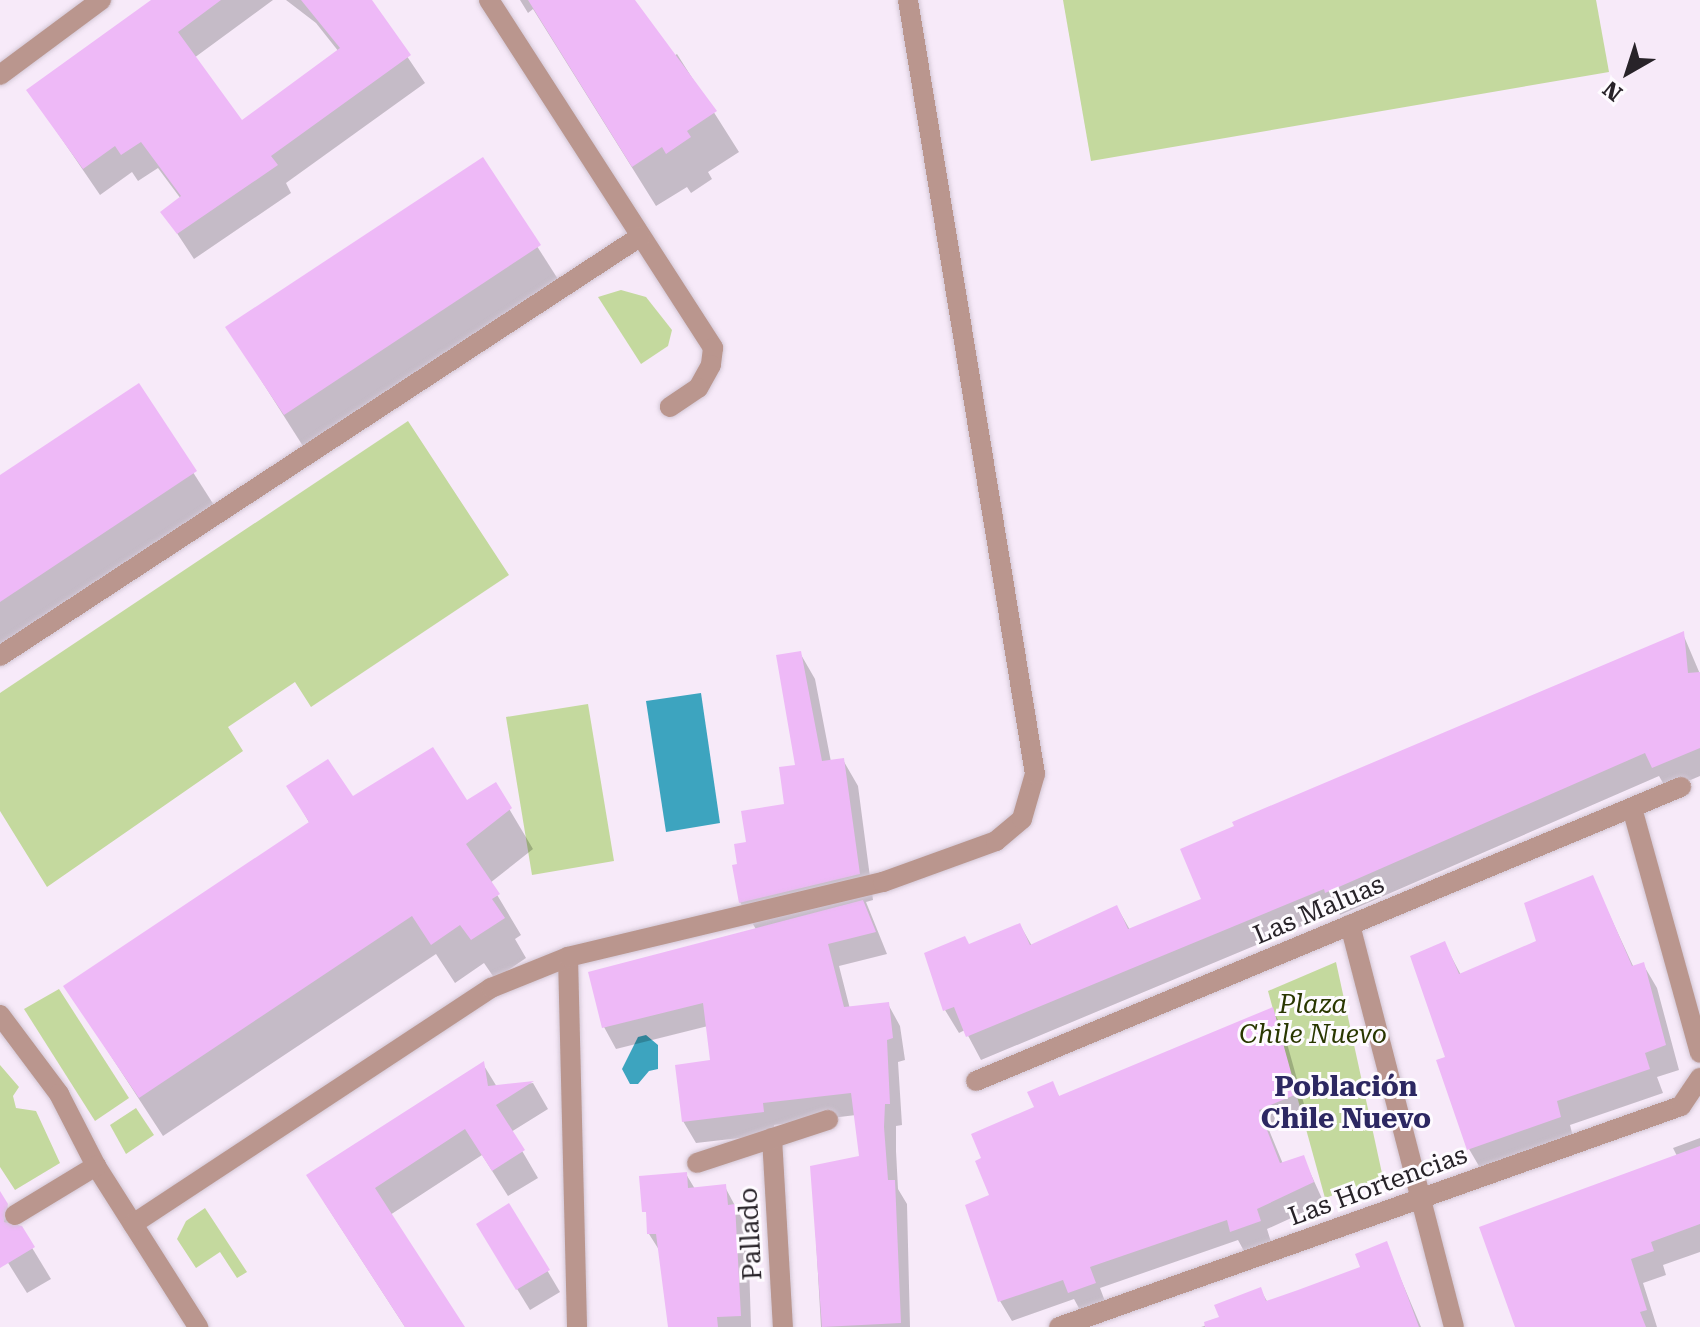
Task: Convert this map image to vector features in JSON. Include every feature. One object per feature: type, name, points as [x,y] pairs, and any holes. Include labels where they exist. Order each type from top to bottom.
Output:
[{"type":"street","points":[[0,75],[101,0]]},
{"type":"street","points":[[489,0],[713,348],[711,365],[698,388],[670,407]]},
{"type":"street","points":[[133,1224],[491,988],[568,957],[883,882],[996,841],[1022,819],[1035,774],[908,0]]},
{"type":"street","points":[[0,656],[641,236]]},
{"type":"street","name":"Las Maluas","points":[[976,1081],[1681,787]]},
{"type":"street","points":[[1632,808],[1700,1053]]},
{"type":"street","points":[[1350,925],[1454,1327]]},
{"type":"street","points":[[568,957],[577,1327]]},
{"type":"street","points":[[0,1015],[59,1094],[96,1166],[198,1327]]},
{"type":"street","name":"Las Hortencias","points":[[1059,1327],[1681,1106],[1700,1078]]},
{"type":"street","points":[[697,1163],[828,1120]]},
{"type":"street","name":"Pallado","points":[[772,1138],[783,1327]]},
{"type":"street","points":[[15,1215],[96,1166]]},
{"type":"green space","points":[[1063,0],[1596,0],[1609,72],[1091,161]]},
{"type":"green space","points":[[621,290],[646,297],[672,330],[668,346],[641,364],[598,297]]},
{"type":"green space","points":[[408,421],[509,575],[311,707],[295,682],[228,727],[243,751],[47,887],[0,811],[0,693]]},
{"type":"green space","points":[[588,704],[614,861],[532,875],[506,717]]},
{"type":"green space","name":"Plaza Chile Nuevo","points":[[1336,962],[1383,1178],[1325,1198],[1268,991]]},
{"type":"green space","points":[[59,989],[129,1098],[95,1121],[24,1009]]},
{"type":"green space","points":[[0,1065],[19,1087],[13,1096],[16,1108],[36,1111],[60,1163],[15,1190],[0,1167]]},
{"type":"green space","points":[[136,1108],[154,1135],[126,1154],[110,1125]]},
{"type":"green space","points":[[205,1208],[247,1272],[237,1278],[220,1252],[196,1268],[177,1239],[186,1221]]},
{"type":"water","points":[[701,693],[720,823],[666,832],[646,701]]},
{"type":"water","points":[[646,1035],[658,1045],[658,1069],[649,1071],[638,1084],[630,1084],[622,1069],[638,1037]]},
{"type":"building","points":[[151,0],[221,0],[178,32],[242,120],[340,48],[301,0],[372,0],[411,55],[271,156],[278,165],[177,234],[160,212],[181,196],[141,142],[121,155],[115,146],[83,169],[26,90]]},
{"type":"building","points":[[528,0],[635,0],[717,111],[687,131],[691,137],[666,154],[662,147],[632,167]]},
{"type":"building","points":[[483,157],[541,245],[284,415],[225,327]]},
{"type":"building","points":[[139,383],[197,471],[0,602],[0,475]]},
{"type":"building","points":[[1684,631],[1688,673],[1700,672],[1700,748],[1652,768],[1645,753],[1325,893],[1324,889],[966,1037],[954,1007],[943,1011],[924,953],[965,936],[969,944],[1020,923],[1030,945],[1117,905],[1128,929],[1201,899],[1180,849],[1234,826],[1232,822]]},
{"type":"building","points":[[801,651],[822,761],[844,758],[860,874],[739,903],[732,865],[737,864],[734,844],[746,842],[741,811],[784,804],[779,767],[795,765],[776,655]]},
{"type":"building","points":[[433,747],[467,800],[496,782],[512,808],[466,844],[500,894],[492,899],[505,918],[471,940],[460,925],[431,945],[412,916],[139,1098],[63,986],[309,822],[286,786],[328,759],[353,796]]},
{"type":"building","points":[[1593,875],[1632,966],[1644,962],[1666,1045],[1645,1053],[1650,1069],[1557,1101],[1561,1117],[1467,1150],[1436,1060],[1445,1057],[1410,956],[1445,941],[1459,974],[1536,941],[1524,903]]},
{"type":"building","points":[[863,900],[876,932],[828,944],[844,1007],[889,1002],[893,1038],[887,1040],[890,1104],[885,1104],[884,1127],[888,1180],[895,1180],[901,1323],[822,1327],[810,1166],[859,1156],[851,1093],[763,1103],[764,1112],[682,1122],[675,1065],[710,1060],[703,1003],[602,1028],[588,972]]},
{"type":"building","points":[[1273,1007],[1297,1094],[1259,1110],[1280,1163],[1304,1155],[1314,1182],[1257,1209],[1261,1221],[1230,1232],[1227,1220],[1090,1267],[1096,1283],[1068,1293],[1063,1280],[998,1302],[965,1205],[989,1195],[975,1161],[981,1158],[971,1134],[1034,1107],[1027,1092],[1053,1081],[1059,1096]]},
{"type":"building","points":[[484,1061],[488,1086],[534,1081],[496,1105],[525,1150],[492,1171],[465,1129],[375,1188],[465,1327],[405,1327],[306,1175]]},
{"type":"building","points":[[1700,1146],[1700,1224],[1651,1242],[1654,1251],[1631,1259],[1647,1310],[1640,1312],[1646,1327],[1515,1327],[1479,1227]]},
{"type":"building","points":[[687,1172],[688,1188],[726,1184],[728,1205],[735,1204],[741,1316],[717,1317],[718,1327],[668,1327],[656,1234],[647,1234],[646,1212],[642,1212],[639,1176]]},
{"type":"building","points":[[0,1191],[8,1204],[4,1222],[22,1226],[35,1247],[0,1268]]},
{"type":"building","points":[[509,1203],[550,1270],[516,1290],[476,1224]]},
{"type":"building","points":[[1387,1241],[1419,1327],[1205,1327],[1204,1322],[1219,1317],[1214,1305],[1261,1287],[1266,1301],[1298,1290],[1360,1267],[1355,1254]]},
{"type":"district","name":"Población Chile Nuevo","points":[[1346,1103]]}]
